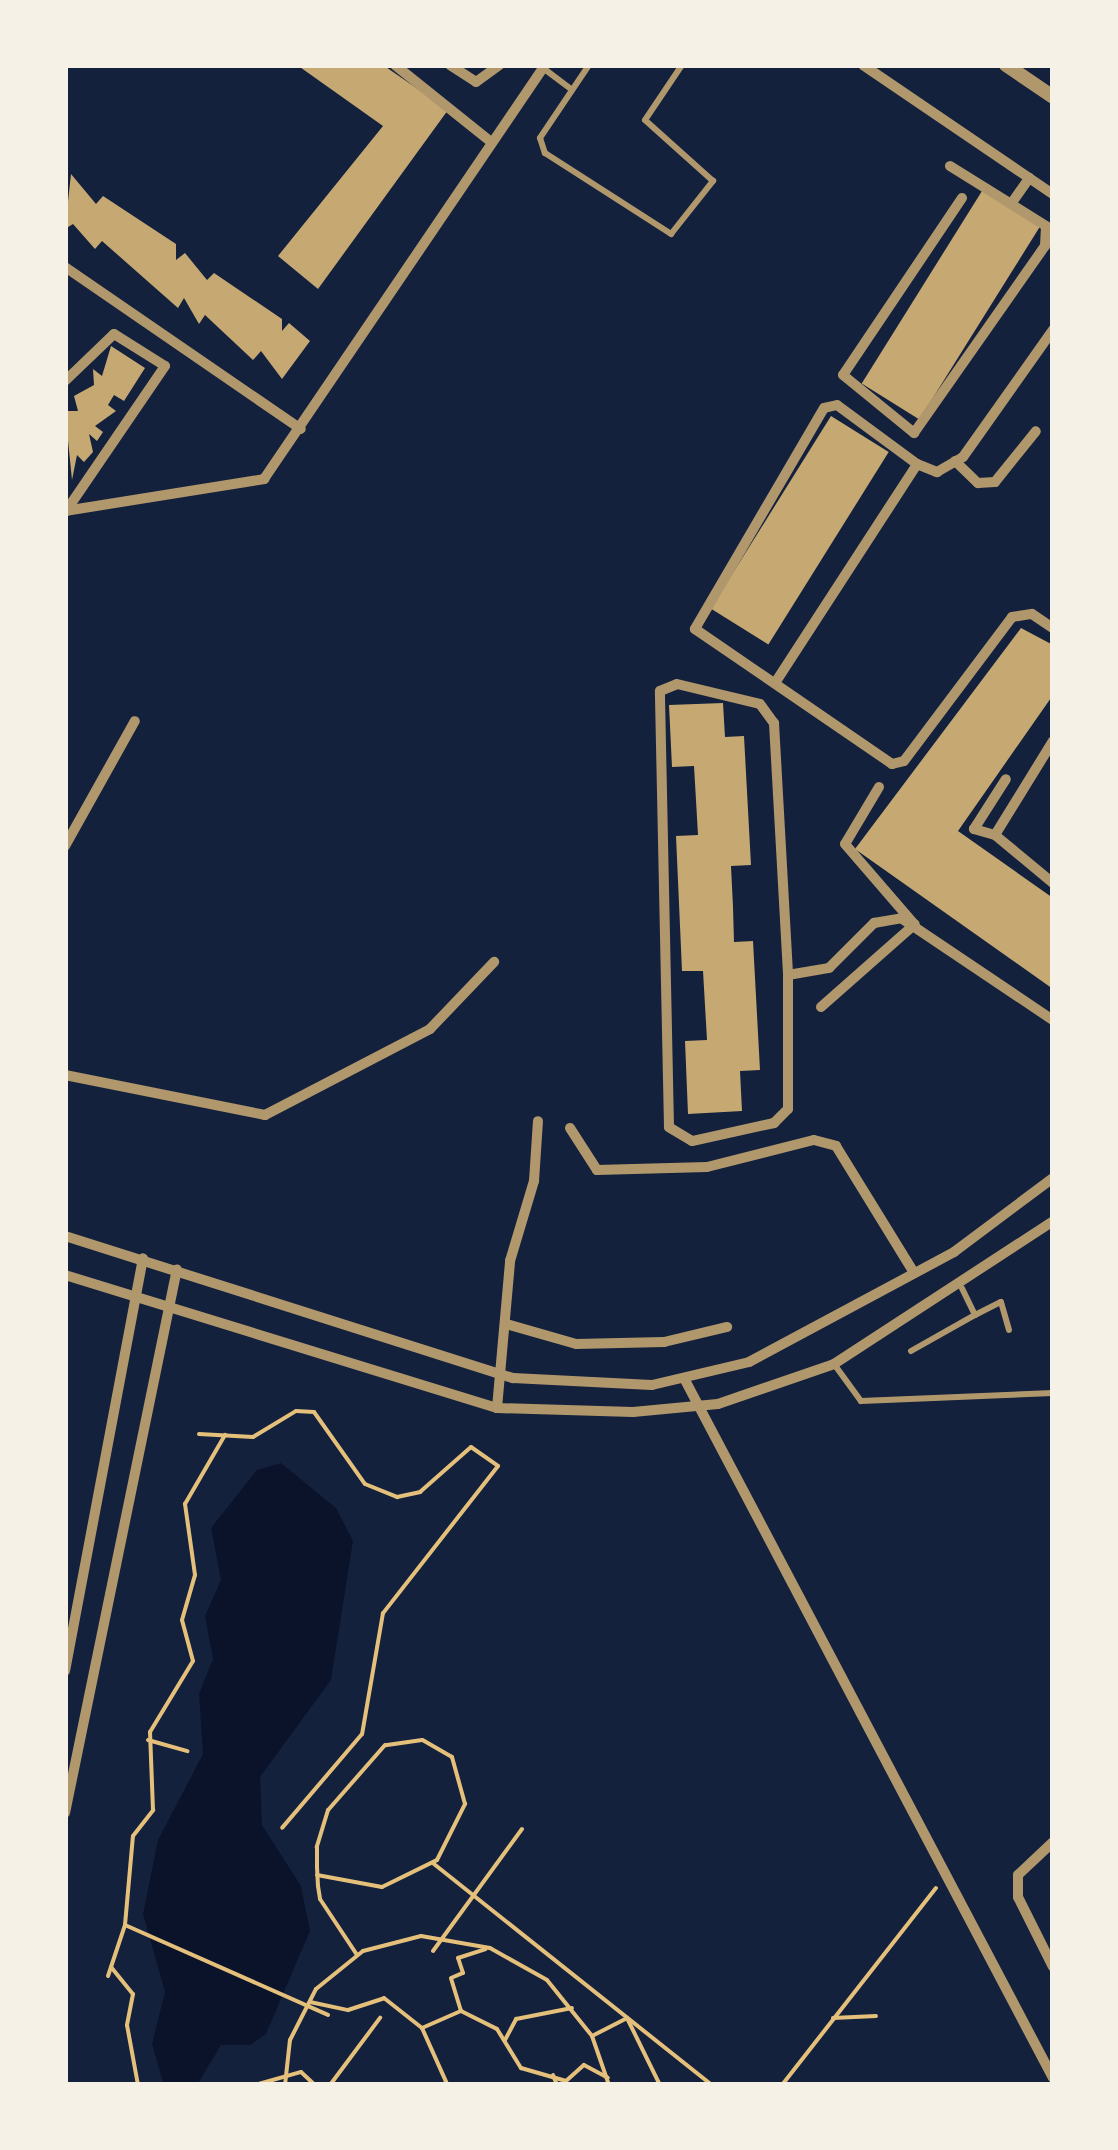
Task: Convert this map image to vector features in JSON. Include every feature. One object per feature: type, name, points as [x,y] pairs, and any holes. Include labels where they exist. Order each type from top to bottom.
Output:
[{"type":"street","points":[[395,65],[491,142]]},
{"type":"street","points":[[450,65],[476,82],[499,65]]},
{"type":"street","points":[[863,65],[1053,194]]},
{"type":"street","points":[[1006,65],[1053,97]]},
{"type":"street","points":[[66,511],[264,479],[542,66]]},
{"type":"street","points":[[950,166],[1046,226],[1045,246],[914,433],[843,376],[962,198]]},
{"type":"street","points":[[1011,204],[1029,178]]},
{"type":"street","points":[[65,267],[301,429]]},
{"type":"street","points":[[1053,330],[955,461],[937,472],[917,464],[837,404],[824,408],[694,617],[696,629],[892,764],[904,761],[1012,617],[1032,614],[1053,628]]},
{"type":"street","points":[[65,381],[114,334],[165,366],[66,511]]},
{"type":"street","points":[[955,461],[978,483],[995,482],[1036,431]]},
{"type":"street","points":[[775,683],[917,464]]},
{"type":"street","points":[[677,684],[760,704],[774,723],[788,975],[788,1109],[774,1123],[676,1139],[660,692],[677,684]]},
{"type":"street","points":[[65,846],[135,721]]},
{"type":"street","points":[[995,836],[1053,741]]},
{"type":"street","points":[[1006,779],[974,829],[995,836],[1053,883]]},
{"type":"street","points":[[879,787],[845,844],[915,924],[1053,1020]]},
{"type":"street","points":[[788,975],[829,968],[874,923],[915,924]]},
{"type":"street","points":[[821,1007],[915,924]]},
{"type":"street","points":[[65,1075],[265,1115],[430,1030],[494,962]]},
{"type":"street","points":[[497,1408],[538,1121]]},
{"type":"street","points":[[570,1128],[597,1170],[707,1167],[814,1140],[836,1146],[914,1273]]},
{"type":"street","points":[[65,1236],[503,1375],[684,1380],[749,1362],[914,1273],[1053,1178]]},
{"type":"street","points":[[65,1275],[497,1408],[537,1416],[702,1403],[834,1364],[962,1288],[1053,1221]]},
{"type":"street","points":[[65,1672],[143,1258]]},
{"type":"street","points":[[66,1805],[177,1269]]},
{"type":"street","points":[[506,1324],[576,1344],[727,1328]]},
{"type":"street","points":[[684,1380],[702,1403],[1053,2078]]},
{"type":"street","points":[[1053,1842],[1018,1875],[1018,1897],[1053,1967]]},
{"type":"lane","points":[[590,65],[540,138],[545,153],[671,234],[713,181],[645,120],[682,65]]},
{"type":"lane","points":[[542,66],[572,90]]},
{"type":"lane","points":[[962,1288],[975,1315]]},
{"type":"lane","points":[[911,1351],[1001,1302],[1009,1330]]},
{"type":"lane","points":[[834,1364],[861,1400],[1053,1393]]},
{"type":"path","points":[[199,1434],[253,1437],[314,1412],[365,1484],[397,1497],[420,1492],[470,1447],[498,1466],[383,1613],[368,1719],[335,1770],[282,1828]]},
{"type":"path","points":[[108,1976],[125,1925],[134,1836],[154,1810],[148,1740],[192,1669],[181,1611],[195,1575],[185,1504],[224,1436]]},
{"type":"path","points":[[148,1740],[188,1752]]},
{"type":"path","points":[[318,1875],[382,1887],[434,1863],[465,1804],[452,1758],[422,1740],[397,1740],[345,1780],[321,1828],[318,1875],[329,1924],[357,1954]]},
{"type":"path","points":[[335,1770],[345,1780]]},
{"type":"path","points":[[433,1951],[522,1829]]},
{"type":"path","points":[[434,1863],[712,2085]]},
{"type":"path","points":[[782,2085],[946,1874]]},
{"type":"path","points":[[125,1925],[328,2015]]},
{"type":"path","points":[[285,2085],[304,2005],[357,1954],[401,1938],[443,1938],[490,1948],[528,1966],[573,2008],[592,2036],[609,2085]]},
{"type":"path","points":[[490,1948],[458,1958],[463,1973],[450,1978],[461,2011],[504,2040],[516,2066],[569,2081],[584,2065],[608,2078]]},
{"type":"path","points":[[110,1968],[133,1994],[127,2025],[138,2085]]},
{"type":"path","points":[[304,2005],[324,1999],[348,2010],[379,1996],[422,2028],[447,2084],[498,2085]]},
{"type":"path","points":[[504,2040],[516,2020],[573,2008]]},
{"type":"path","points":[[422,2028],[461,2011]]},
{"type":"path","points":[[832,2018],[876,2016]]},
{"type":"path","points":[[330,2085],[380,2018]]},
{"type":"path","points":[[592,2036],[628,2018]]},
{"type":"path","points":[[628,2018],[660,2085]]},
{"type":"path","points":[[255,2085],[304,2072],[315,2085]]},
{"type":"path","points":[[554,2075],[558,2085]]},
{"type":"water","points":[[281,1463],[336,1508],[353,1541],[331,1680],[260,1777],[262,1825],[301,1886],[310,1931],[266,2034],[250,2045],[221,2045],[197,2085],[164,2085],[152,2044],[165,1992],[143,1914],[158,1840],[203,1754],[199,1694],[213,1659],[205,1616],[221,1580],[211,1528],[257,1470]]},
{"type":"building","points":[[297,65],[383,65],[448,110],[318,289],[278,256],[383,126]]},
{"type":"building","points":[[71,174],[96,204],[103,196],[176,244],[176,260],[185,253],[207,280],[214,273],[282,319],[282,331],[289,323],[310,341],[282,379],[261,351],[253,360],[205,315],[199,324],[184,298],[178,308],[102,241],[95,249],[73,224],[65,229]]},
{"type":"building","points":[[982,191],[1040,227],[919,420],[862,384]]},
{"type":"building","points":[[111,346],[145,368],[124,401],[114,395],[108,405],[116,411],[95,426],[103,432],[97,441],[89,434],[93,452],[84,462],[77,455],[72,480],[65,411],[78,411],[74,396],[94,385],[93,369],[102,376]]},
{"type":"building","points":[[831,416],[889,452],[768,645],[711,609]]},
{"type":"building","points":[[1021,628],[1053,645],[1053,695],[958,831],[1053,898],[1053,989],[855,849]]},
{"type":"building","points":[[723,703],[725,737],[744,736],[751,865],[731,866],[734,942],[753,941],[760,1070],[740,1071],[742,1111],[688,1114],[685,1041],[707,1040],[703,971],[682,971],[676,836],[698,835],[694,766],[672,767],[669,705]]}]
